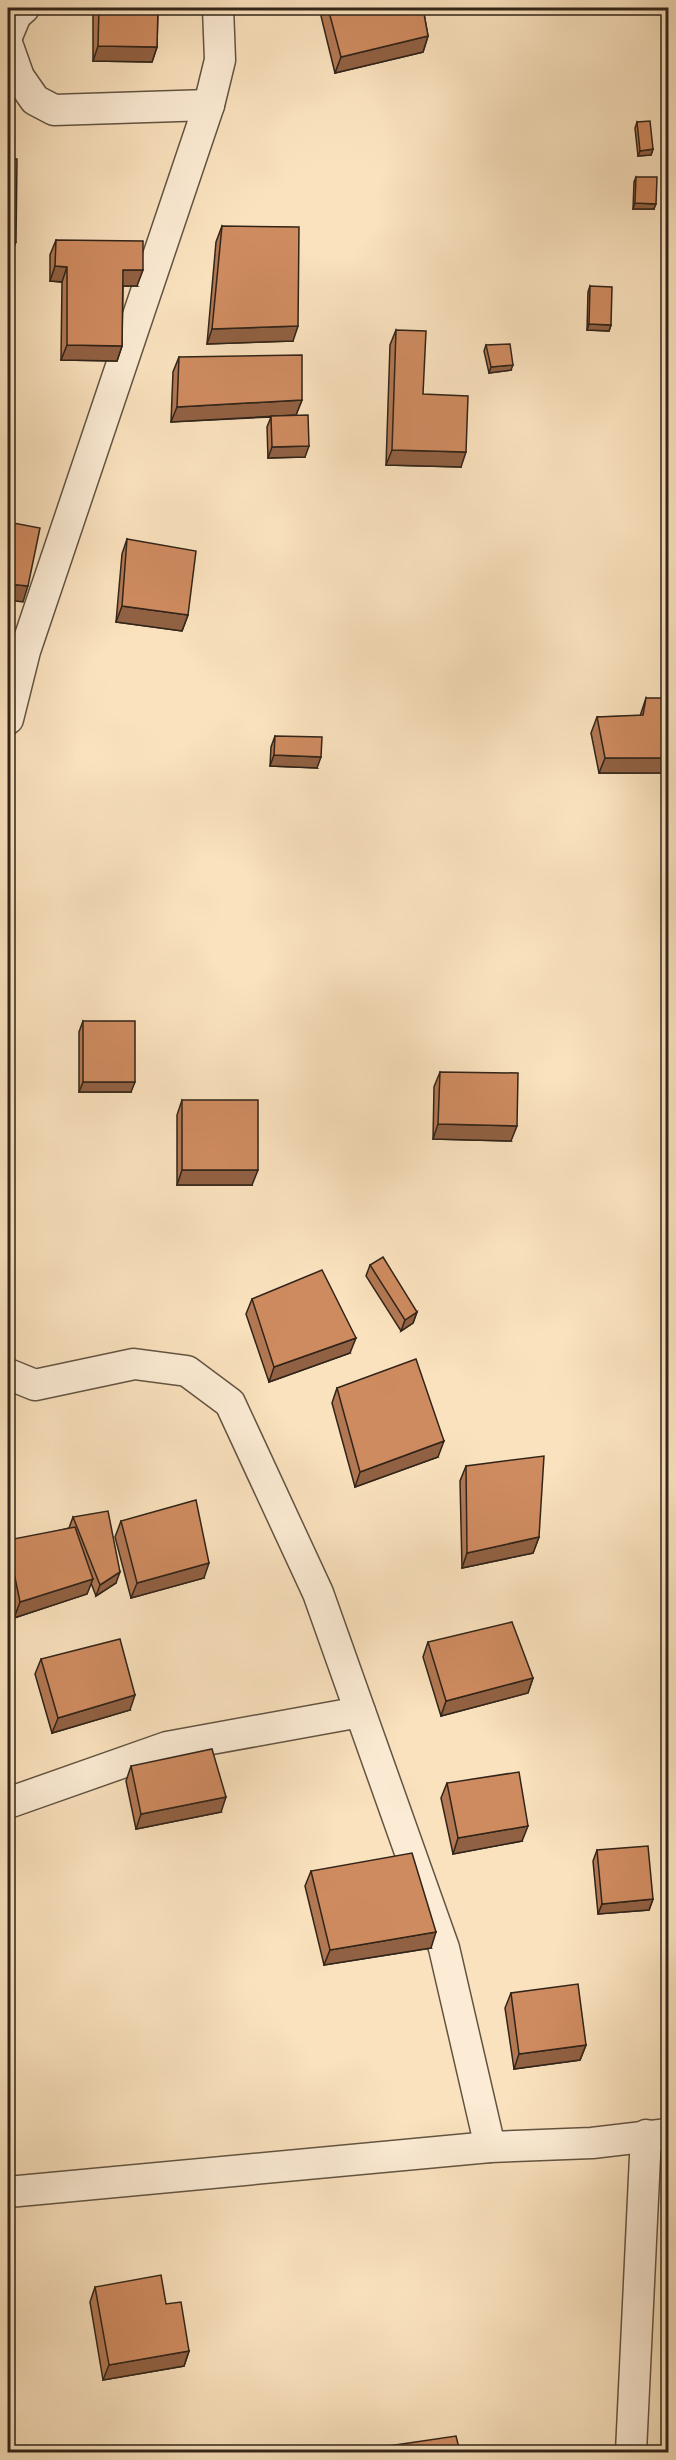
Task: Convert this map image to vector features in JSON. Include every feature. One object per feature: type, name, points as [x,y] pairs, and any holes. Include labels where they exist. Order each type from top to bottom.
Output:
[{"type":"street","points":[[8,34],[16,15],[24,8]]},
{"type":"street","points":[[8,719],[16,650],[209,105],[220,60],[218,8]]},
{"type":"street","points":[[8,46],[19,77],[35,100],[54,110],[209,105]]},
{"type":"street","points":[[8,1374],[35,1386],[134,1364],[187,1371],[230,1403],[318,1593],[444,1948],[490,2146]]},
{"type":"street","points":[[8,1803],[167,1747],[360,1712]]},
{"type":"street","points":[[8,2192],[490,2146],[592,2143],[657,2134],[631,2452]]},
{"type":"building","points":[[99,8],[158,8],[157,47],[98,46]]},
{"type":"building","points":[[328,8],[423,8],[428,36],[341,57]]},
{"type":"building","points":[[650,121],[653,149],[640,151],[637,122]]},
{"type":"building","points":[[8,159],[17,159],[16,242],[8,242]]},
{"type":"building","points":[[636,177],[657,177],[656,204],[635,203]]},
{"type":"building","points":[[222,226],[299,227],[298,326],[212,329]]},
{"type":"building","points":[[56,240],[143,241],[143,270],[123,270],[122,346],[67,345],[67,267],[55,266]]},
{"type":"building","points":[[590,286],[612,287],[611,325],[589,324]]},
{"type":"building","points":[[396,330],[426,331],[423,394],[468,396],[466,452],[392,450]]},
{"type":"building","points":[[510,344],[513,365],[491,367],[486,345]]},
{"type":"building","points":[[302,355],[302,400],[177,407],[179,357]]},
{"type":"building","points":[[308,415],[309,446],[272,447],[271,416]]},
{"type":"building","points":[[8,522],[40,528],[28,586],[8,584]]},
{"type":"building","points":[[127,539],[196,551],[188,615],[122,606]]},
{"type":"building","points":[[646,698],[669,698],[669,758],[605,758],[597,717],[643,715]]},
{"type":"building","points":[[275,736],[322,737],[321,757],[274,755]]},
{"type":"building","points":[[83,1021],[135,1021],[135,1082],[83,1082]]},
{"type":"building","points":[[440,1072],[518,1073],[517,1126],[438,1124]]},
{"type":"building","points":[[182,1100],[258,1100],[258,1170],[182,1170]]},
{"type":"building","points":[[383,1257],[417,1312],[405,1320],[370,1265]]},
{"type":"building","points":[[322,1270],[356,1338],[274,1367],[252,1299]]},
{"type":"building","points":[[416,1359],[444,1441],[360,1472],[337,1388]]},
{"type":"building","points":[[544,1456],[539,1537],[467,1553],[466,1466]]},
{"type":"building","points":[[196,1500],[209,1563],[137,1583],[121,1521]]},
{"type":"building","points":[[108,1511],[120,1572],[100,1585],[73,1517]]},
{"type":"building","points":[[75,1527],[93,1579],[20,1602],[8,1540]]},
{"type":"building","points":[[512,1622],[533,1678],[446,1701],[428,1642]]},
{"type":"building","points":[[120,1639],[135,1695],[58,1718],[41,1659]]},
{"type":"building","points":[[212,1749],[226,1797],[141,1814],[131,1766]]},
{"type":"building","points":[[519,1772],[528,1826],[458,1838],[447,1783]]},
{"type":"building","points":[[648,1846],[653,1899],[602,1904],[597,1850]]},
{"type":"building","points":[[412,1853],[436,1932],[330,1950],[311,1871]]},
{"type":"building","points":[[578,1984],[586,2045],[519,2054],[511,1993]]},
{"type":"building","points":[[161,2275],[166,2304],[181,2302],[189,2351],[109,2365],[95,2287]]},
{"type":"building","points":[[456,2436],[460,2452],[383,2452],[382,2447]]}]
